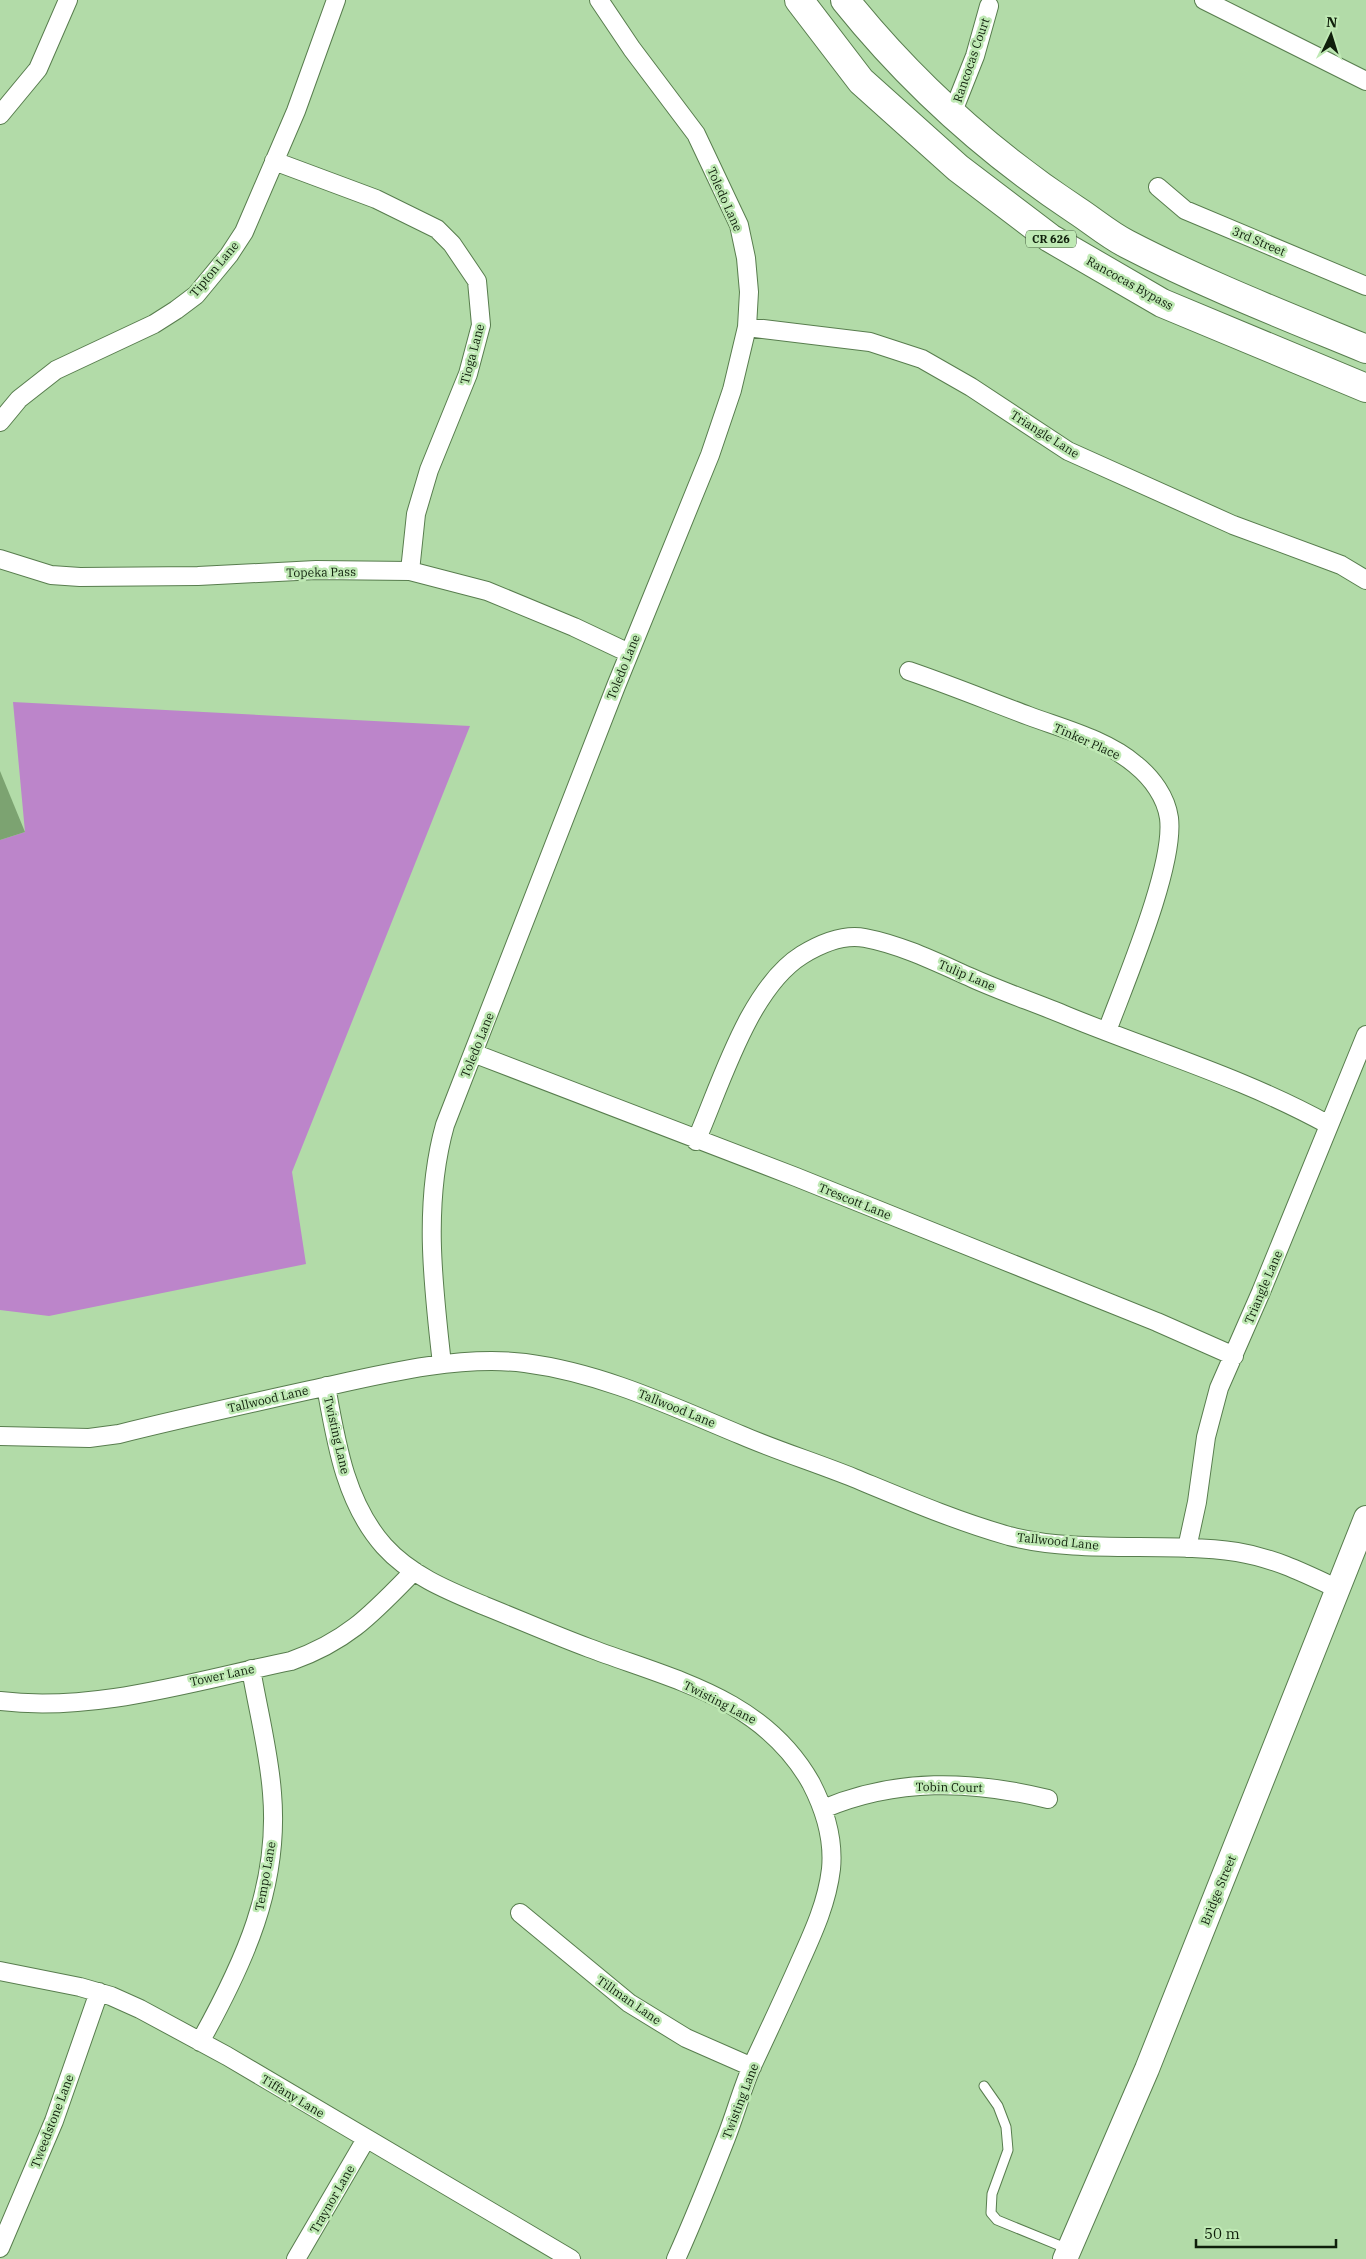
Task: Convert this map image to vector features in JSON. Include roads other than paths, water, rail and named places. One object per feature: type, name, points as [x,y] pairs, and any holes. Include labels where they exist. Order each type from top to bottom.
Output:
[{"type":"main road","name":"Rancocas Bypass","points":[[799,0],[861,81],[958,168],[1050,238],[1162,303],[1366,388]]},
{"type":"main road","name":"CR 626","points":[[844,0],[871,33],[952,114],[1043,188],[1126,243],[1227,291],[1366,349]]},
{"type":"main road","name":"Bridge Street","points":[[1067,2254],[1147,2069],[1366,1518]]},
{"type":"street","points":[[0,115],[38,69],[68,0]]},
{"type":"street","name":"Tipton Lane","points":[[0,422],[19,398],[35,384],[80,358],[154,324],[196,295],[229,255],[244,232],[296,111],[336,0]]},
{"type":"street","name":"Toledo Lane","points":[[442,1364],[436,1309],[432,1236],[433,1182],[437,1154],[445,1125],[629,653],[710,455],[732,390],[747,327],[749,292],[746,258],[739,226],[696,134],[632,49],[599,0]]},
{"type":"street","points":[[1204,0],[1366,81]]},
{"type":"street","name":"Rancocas Court","points":[[952,114],[975,56],[989,6]]},
{"type":"street","name":"Tioga Lane","points":[[274,161],[376,199],[437,229],[452,244],[477,281],[481,325],[468,374],[429,470],[416,514],[410,571]]},
{"type":"street","name":"3rd Street","points":[[1158,186],[1185,210],[1366,286]]},
{"type":"street","name":"Triangle Lane","points":[[747,327],[870,342],[922,359],[971,387],[1068,451],[1234,525],[1341,564],[1366,580]]},
{"type":"street","name":"Topeka Pass","points":[[0,559],[51,575],[80,577],[198,576],[316,570],[410,571],[487,591],[574,626],[629,653]]},
{"type":"street","name":"Tinker Place","points":[[909,672],[1094,741],[1134,763],[1150,778],[1162,798],[1169,818],[1169,841],[1159,884],[1106,1031]]},
{"type":"street","name":"Tulip Lane","points":[[696,1140],[740,1037],[772,982],[786,966],[822,944],[842,939],[864,938],[907,950],[1106,1031],[1241,1083],[1297,1108],[1329,1125]]},
{"type":"street","name":"Triangle Lane","points":[[1187,1548],[1197,1502],[1211,1413],[1366,1035]]},
{"type":"street","name":"Trescott Lane","points":[[473,1053],[571,1089],[696,1140],[796,1177],[1023,1268],[1234,1356]]},
{"type":"street","name":"Tallwood Lane","points":[[0,1436],[89,1438],[119,1434],[326,1386],[442,1364],[455,1362],[521,1363],[555,1368],[619,1385],[767,1446],[827,1467],[950,1517],[1012,1536],[1074,1545],[1187,1548],[1238,1553],[1282,1563],[1338,1589]]},
{"type":"street","name":"Twisting Lane","points":[[326,1386],[342,1462],[358,1507],[383,1545],[400,1562],[445,1589],[513,1618],[708,1693],[756,1719],[776,1736],[793,1755],[823,1809],[831,1842],[831,1868],[820,1917],[768,2037],[752,2067],[726,2138],[676,2259]]},
{"type":"street","name":"Tower Lane","points":[[0,1701],[44,1705],[102,1700],[291,1661],[315,1652],[335,1641],[371,1616],[414,1571]]},
{"type":"street","name":"Tempo Lane","points":[[200,2042],[238,1971],[260,1911],[270,1864],[272,1793],[251,1669]]},
{"type":"street","name":"Tobin Court","points":[[823,1809],[872,1792],[921,1784],[966,1784],[1010,1790],[1048,1799]]},
{"type":"street","name":"Tillman Lane","points":[[520,1912],[629,2003],[686,2038],[752,2067]]},
{"type":"street","name":"Tiffany Lane","points":[[0,1971],[48,1979],[98,1992],[140,2009],[200,2042],[571,2259]]},
{"type":"street","name":"Tweedstone Lane","points":[[0,2248],[54,2121],[98,1992]]},
{"type":"street","name":"Traynor Lane","points":[[296,2259],[366,2139]]},
{"type":"lane","points":[[984,2086],[998,2106],[1006,2127],[1008,2150],[992,2194],[991,2213],[997,2220],[1067,2254]]}]
